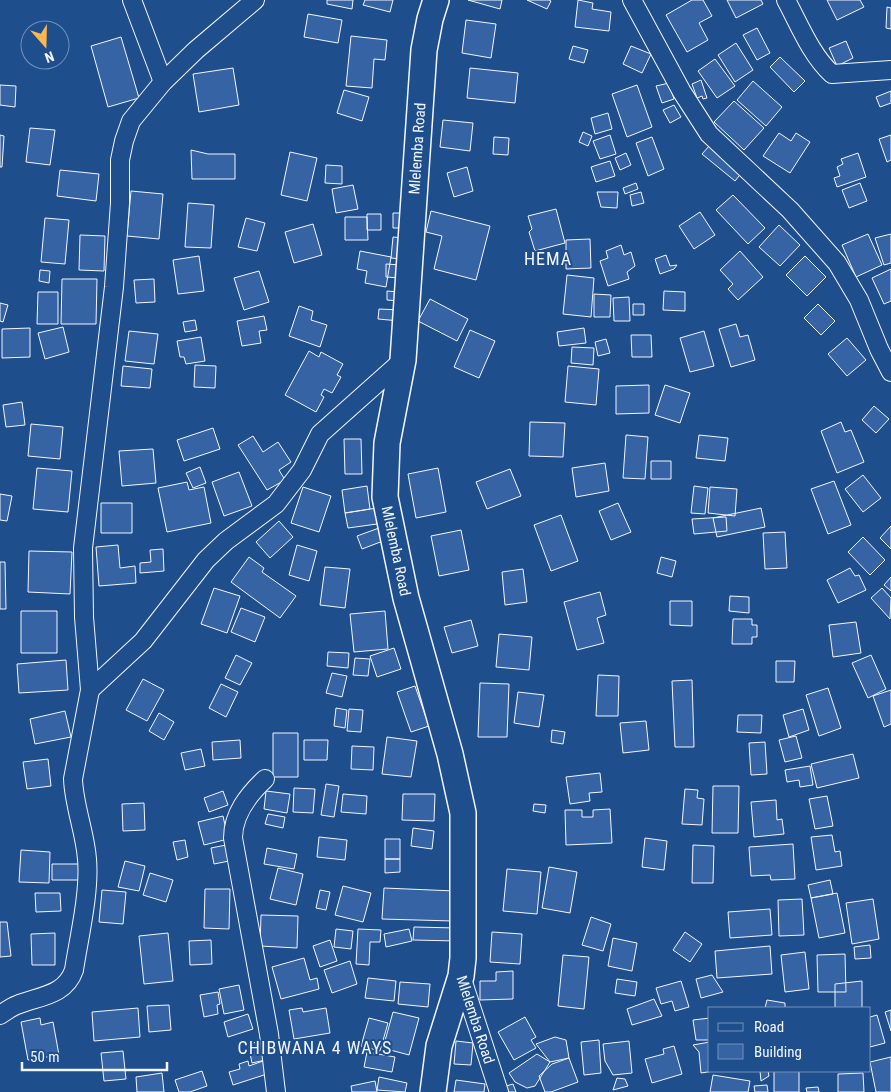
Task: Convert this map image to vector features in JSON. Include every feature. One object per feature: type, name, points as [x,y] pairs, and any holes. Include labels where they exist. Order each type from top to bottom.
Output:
[{"type":"street","points":[[132,0],[163,82]]},
{"type":"street","points":[[0,1016],[14,1006],[54,994],[67,984],[74,970],[87,861],[84,830],[74,794],[73,779],[90,690],[84,617],[83,548],[114,287],[120,203],[120,160],[131,121],[163,82],[196,50],[255,0]]},
{"type":"street","name":"Mlelemba Road","points":[[436,0],[428,27],[420,89],[402,360],[387,443],[385,497],[406,598],[450,754],[463,813],[462,889],[464,932],[461,976],[499,1092]]},
{"type":"street","points":[[632,0],[682,92],[710,134],[790,210],[837,263],[859,300],[878,349],[891,372]]},
{"type":"street","points":[[786,0],[811,45],[832,74],[891,70]]},
{"type":"street","points":[[90,690],[143,641],[188,581],[226,540],[276,504],[302,470],[320,434],[402,360]]},
{"type":"street","points":[[266,779],[251,793],[242,806],[233,827],[233,838],[269,1034],[276,1092]]},
{"type":"street","points":[[433,1092],[439,1046],[461,976]]},
{"type":"building","points":[[327,0],[353,0],[352,9],[327,4]]},
{"type":"building","points":[[365,0],[393,0],[390,12],[363,5]]},
{"type":"building","points":[[468,0],[502,0],[500,9]]},
{"type":"building","points":[[527,0],[549,0],[551,1],[547,9]]},
{"type":"building","points":[[578,0],[593,3],[592,9],[611,12],[609,31],[575,27]]},
{"type":"building","points":[[692,0],[703,0],[712,16],[699,23],[708,40],[687,52],[666,15]]},
{"type":"building","points":[[727,0],[761,0],[763,4],[736,18]]},
{"type":"building","points":[[827,0],[860,0],[864,7],[837,20]]},
{"type":"building","points":[[887,7],[891,8],[891,29],[886,28]]},
{"type":"building","points":[[308,14],[342,20],[338,43],[304,37]]},
{"type":"building","points":[[466,20],[496,24],[491,58],[462,53]]},
{"type":"building","points":[[757,28],[770,53],[757,60],[743,35]]},
{"type":"building","points":[[351,36],[387,40],[385,60],[374,59],[372,88],[346,86]]},
{"type":"building","points":[[121,37],[139,98],[108,107],[91,46]]},
{"type":"building","points":[[846,41],[853,58],[837,66],[829,48]]},
{"type":"building","points":[[736,43],[753,70],[735,82],[718,55]]},
{"type":"building","points":[[573,46],[588,50],[584,63],[569,59]]},
{"type":"building","points":[[631,46],[651,54],[642,73],[623,64]]},
{"type":"building","points":[[780,57],[805,81],[794,92],[770,67]]},
{"type":"building","points":[[715,59],[735,86],[717,98],[698,71]]},
{"type":"building","points":[[233,68],[239,105],[199,112],[193,74]]},
{"type":"building","points":[[470,68],[518,73],[515,103],[467,98]]},
{"type":"building","points":[[701,80],[707,98],[703,99],[702,96],[697,98],[692,84]]},
{"type":"building","points":[[753,81],[782,107],[766,126],[737,100]]},
{"type":"building","points":[[669,83],[674,99],[662,103],[656,86]]},
{"type":"building","points":[[0,85],[16,86],[15,107],[0,105]]},
{"type":"building","points":[[637,85],[652,127],[627,137],[612,94]]},
{"type":"building","points":[[344,90],[369,97],[362,121],[337,113]]},
{"type":"building","points":[[891,91],[891,103],[880,107],[876,97]]},
{"type":"building","points":[[734,101],[764,128],[744,150],[714,122]]},
{"type":"building","points":[[674,105],[681,117],[670,123],[663,110]]},
{"type":"building","points":[[608,113],[612,129],[595,134],[591,118]]},
{"type":"building","points":[[443,120],[473,123],[470,151],[440,147]]},
{"type":"building","points":[[30,128],[55,130],[50,165],[26,162]]},
{"type":"building","points":[[583,132],[592,136],[588,146],[579,142]]},
{"type":"building","points":[[779,133],[791,141],[796,133],[810,142],[790,173],[763,156]]},
{"type":"building","points":[[0,135],[4,136],[2,167],[0,167]]},
{"type":"building","points":[[610,135],[616,154],[600,159],[593,141]]},
{"type":"building","points":[[891,135],[891,160],[887,162],[879,139]]},
{"type":"building","points":[[494,137],[509,138],[508,155],[493,154]]},
{"type":"building","points":[[652,137],[664,169],[648,176],[636,143]]},
{"type":"building","points":[[710,145],[743,171],[735,181],[702,154]]},
{"type":"building","points":[[191,150],[208,154],[235,154],[235,179],[192,179]]},
{"type":"building","points":[[290,152],[317,158],[307,201],[281,195]]},
{"type":"building","points":[[626,153],[631,165],[620,170],[615,158]]},
{"type":"building","points":[[858,153],[866,177],[837,187],[834,178],[840,176],[837,167],[843,164],[841,159]]},
{"type":"building","points":[[610,161],[615,176],[596,182],[591,167]]},
{"type":"building","points":[[326,165],[342,166],[342,184],[325,183]]},
{"type":"building","points":[[467,167],[473,191],[454,197],[447,173]]},
{"type":"building","points":[[60,170],[99,174],[96,201],[57,196]]},
{"type":"building","points":[[636,183],[638,189],[625,194],[623,188]]},
{"type":"building","points":[[860,183],[867,201],[849,208],[842,190]]},
{"type":"building","points":[[353,185],[358,209],[336,213],[332,189]]},
{"type":"building","points":[[131,191],[163,194],[159,239],[127,236]]},
{"type":"building","points":[[597,192],[618,192],[617,208],[601,207]]},
{"type":"building","points":[[641,192],[644,203],[632,206],[630,195]]},
{"type":"building","points":[[733,195],[765,228],[748,244],[716,210]]},
{"type":"building","points":[[188,203],[214,205],[211,248],[185,247]]},
{"type":"building","points":[[556,209],[565,243],[535,251],[529,232],[532,229],[528,216]]},
{"type":"building","points":[[431,211],[490,226],[476,280],[434,269],[442,236],[426,232]]},
{"type":"building","points":[[700,212],[715,235],[694,249],[679,226]]},
{"type":"building","points":[[393,213],[409,213],[409,228],[393,228]]},
{"type":"building","points":[[367,214],[381,214],[381,230],[367,230]]},
{"type":"building","points":[[345,217],[367,217],[368,240],[345,240]]},
{"type":"building","points":[[45,218],[69,220],[65,264],[41,262]]},
{"type":"building","points":[[246,218],[265,223],[257,251],[238,247]]},
{"type":"building","points":[[313,224],[322,255],[294,263],[285,232]]},
{"type":"building","points":[[779,225],[800,245],[780,266],[759,247]]},
{"type":"building","points":[[868,234],[882,265],[856,277],[842,245]]},
{"type":"building","points":[[891,234],[891,263],[884,265],[875,238]]},
{"type":"building","points":[[80,235],[105,236],[104,271],[79,270]]},
{"type":"building","points":[[393,237],[404,238],[402,259],[391,258]]},
{"type":"building","points":[[590,239],[591,268],[566,269],[566,240]]},
{"type":"building","points":[[621,245],[624,255],[631,252],[635,266],[627,272],[629,279],[608,286],[600,261],[608,258],[606,251]]},
{"type":"building","points":[[360,251],[391,257],[386,287],[365,283],[367,271],[357,269]]},
{"type":"building","points":[[740,251],[763,277],[738,300],[728,289],[733,284],[720,270]]},
{"type":"building","points":[[666,255],[670,266],[677,265],[674,269],[660,274],[655,259]]},
{"type":"building","points":[[199,256],[204,291],[178,294],[173,260]]},
{"type":"building","points":[[805,256],[826,277],[807,296],[786,275]]},
{"type":"building","points":[[386,264],[401,265],[400,278],[386,277]]},
{"type":"building","points":[[891,269],[891,301],[884,304],[872,278]]},
{"type":"building","points":[[40,270],[50,271],[49,283],[39,281]]},
{"type":"building","points":[[259,271],[269,302],[244,310],[234,278]]},
{"type":"building","points":[[567,275],[594,278],[591,317],[563,314]]},
{"type":"building","points":[[62,279],[97,279],[96,324],[61,324]]},
{"type":"building","points":[[154,279],[155,302],[136,303],[134,280]]},
{"type":"building","points":[[387,291],[400,292],[400,301],[387,300]]},
{"type":"building","points":[[664,291],[685,292],[685,311],[663,310]]},
{"type":"building","points":[[38,292],[58,292],[58,324],[37,324]]},
{"type":"building","points":[[594,294],[611,295],[610,317],[594,317]]},
{"type":"building","points":[[629,297],[630,321],[614,321],[613,298]]},
{"type":"building","points":[[430,299],[468,319],[457,341],[418,321]]},
{"type":"building","points":[[0,303],[8,305],[3,322],[0,321]]},
{"type":"building","points":[[633,304],[644,304],[644,315],[633,315]]},
{"type":"building","points":[[818,304],[835,321],[821,335],[804,318]]},
{"type":"building","points":[[299,306],[313,311],[311,320],[327,325],[320,347],[289,336]]},
{"type":"building","points":[[379,309],[401,310],[400,321],[378,319]]},
{"type":"building","points":[[264,316],[267,330],[259,331],[261,343],[242,346],[237,321]]},
{"type":"building","points":[[195,320],[197,330],[185,332],[183,322]]},
{"type":"building","points":[[736,324],[740,337],[748,335],[755,360],[731,367],[719,329]]},
{"type":"building","points":[[63,327],[69,352],[45,359],[38,333]]},
{"type":"building","points":[[30,328],[30,357],[2,358],[2,329]]},
{"type":"building","points":[[584,328],[586,343],[559,346],[557,332]]},
{"type":"building","points":[[470,330],[495,341],[479,378],[454,367]]},
{"type":"building","points":[[129,331],[158,334],[154,364],[125,361]]},
{"type":"building","points":[[704,331],[714,366],[690,372],[680,338]]},
{"type":"building","points":[[631,335],[651,335],[652,357],[632,357]]},
{"type":"building","points":[[201,337],[205,361],[186,364],[184,357],[180,357],[177,341]]},
{"type":"building","points":[[847,338],[866,360],[847,376],[828,354]]},
{"type":"building","points":[[606,339],[610,353],[598,356],[595,342]]},
{"type":"building","points":[[572,347],[594,348],[593,365],[571,363]]},
{"type":"building","points":[[309,351],[319,357],[321,352],[343,364],[337,375],[341,377],[332,393],[324,389],[321,395],[324,397],[316,412],[285,395]]},
{"type":"building","points":[[195,365],[216,366],[215,388],[194,387]]},
{"type":"building","points":[[123,366],[152,369],[150,388],[121,386]]},
{"type":"building","points":[[568,366],[599,369],[596,405],[565,402]]},
{"type":"building","points":[[649,385],[649,413],[616,414],[616,386]]},
{"type":"building","points":[[665,385],[690,393],[680,423],[655,415]]},
{"type":"building","points":[[22,402],[25,425],[6,427],[3,405]]},
{"type":"building","points":[[874,406],[889,419],[876,433],[862,420]]},
{"type":"building","points":[[530,422],[565,423],[563,457],[529,456]]},
{"type":"building","points":[[841,422],[845,432],[851,430],[864,462],[837,473],[821,431]]},
{"type":"building","points":[[31,424],[63,427],[60,459],[28,456]]},
{"type":"building","points":[[213,428],[220,449],[184,461],[177,440]]},
{"type":"building","points":[[626,435],[648,437],[645,479],[623,478]]},
{"type":"building","points":[[699,435],[728,438],[725,461],[696,458]]},
{"type":"building","points":[[253,436],[263,452],[278,442],[291,462],[279,470],[285,480],[267,490],[238,445]]},
{"type":"building","points":[[344,439],[361,439],[362,474],[345,474]]},
{"type":"building","points":[[153,449],[156,483],[122,486],[119,451]]},
{"type":"building","points":[[651,461],[671,461],[671,479],[651,479]]},
{"type":"building","points":[[605,463],[609,491],[576,497],[572,468]]},
{"type":"building","points":[[200,467],[206,483],[193,488],[186,473]]},
{"type":"building","points":[[37,468],[72,471],[68,512],[33,509]]},
{"type":"building","points":[[438,468],[446,512],[416,518],[408,474]]},
{"type":"building","points":[[510,469],[521,496],[487,509],[476,482]]},
{"type":"building","points":[[239,472],[252,506],[224,516],[212,482]]},
{"type":"building","points":[[863,475],[881,498],[863,512],[845,489]]},
{"type":"building","points":[[834,481],[851,525],[828,534],[811,489]]},
{"type":"building","points":[[187,482],[189,490],[204,487],[211,523],[167,532],[158,488]]},
{"type":"building","points":[[367,486],[370,509],[345,513],[342,490]]},
{"type":"building","points":[[694,486],[708,488],[705,514],[691,513]]},
{"type":"building","points":[[303,487],[331,496],[319,532],[291,523]]},
{"type":"building","points":[[710,487],[737,489],[735,516],[708,513]]},
{"type":"building","points":[[0,494],[12,496],[7,521],[0,520]]},
{"type":"building","points":[[101,503],[132,503],[132,533],[101,533]]},
{"type":"building","points":[[618,503],[631,532],[611,540],[599,511]]},
{"type":"building","points":[[377,508],[377,524],[348,528],[345,513]]},
{"type":"building","points":[[761,508],[765,527],[717,537],[713,518]]},
{"type":"building","points":[[561,515],[578,561],[551,571],[534,525]]},
{"type":"building","points":[[726,517],[727,531],[694,534],[692,519]]},
{"type":"building","points":[[279,521],[293,537],[270,558],[256,542]]},
{"type":"building","points":[[891,526],[891,549],[880,538]]},
{"type":"building","points":[[379,528],[383,541],[362,549],[357,536]]},
{"type":"building","points":[[461,530],[469,570],[439,576],[431,536]]},
{"type":"building","points":[[785,532],[787,568],[765,569],[763,533]]},
{"type":"building","points":[[863,537],[885,560],[870,575],[848,552]]},
{"type":"building","points":[[118,545],[120,568],[135,566],[136,583],[99,586],[96,547]]},
{"type":"building","points":[[297,545],[317,551],[309,581],[289,575]]},
{"type":"building","points":[[163,549],[164,571],[140,573],[140,563],[151,562],[150,550]]},
{"type":"building","points":[[29,551],[72,552],[70,594],[28,592]]},
{"type":"building","points":[[249,557],[264,568],[262,572],[296,596],[280,618],[231,582]]},
{"type":"building","points":[[661,557],[676,561],[672,577],[657,573]]},
{"type":"building","points":[[0,562],[5,562],[6,609],[0,609]]},
{"type":"building","points":[[325,567],[350,569],[345,608],[320,605]]},
{"type":"building","points":[[850,568],[855,576],[859,575],[866,590],[838,603],[827,580]]},
{"type":"building","points":[[523,569],[527,602],[505,605],[502,572]]},
{"type":"building","points":[[891,577],[891,591],[884,585]]},
{"type":"building","points":[[214,588],[240,596],[227,633],[201,624]]},
{"type":"building","points":[[882,588],[891,598],[890,619],[871,598]]},
{"type":"building","points":[[600,592],[606,615],[597,618],[604,643],[577,650],[564,602]]},
{"type":"building","points":[[730,596],[749,597],[749,613],[729,611]]},
{"type":"building","points":[[670,601],[692,601],[692,626],[670,625]]},
{"type":"building","points":[[241,608],[265,617],[255,642],[231,632]]},
{"type":"building","points":[[21,611],[57,611],[57,653],[21,653]]},
{"type":"building","points":[[385,611],[388,649],[354,652],[350,614]]},
{"type":"building","points":[[733,619],[752,619],[752,625],[757,625],[757,637],[752,637],[752,644],[732,644]]},
{"type":"building","points":[[471,620],[478,646],[452,653],[444,627]]},
{"type":"building","points":[[856,622],[861,653],[833,657],[829,625]]},
{"type":"building","points":[[499,634],[532,637],[529,670],[496,667]]},
{"type":"building","points":[[394,648],[401,669],[377,677],[370,656]]},
{"type":"building","points":[[328,652],[349,653],[348,668],[327,666]]},
{"type":"building","points":[[236,655],[252,663],[240,685],[225,678]]},
{"type":"building","points":[[871,655],[886,689],[868,698],[852,663]]},
{"type":"building","points":[[355,658],[370,659],[368,676],[353,675]]},
{"type":"building","points":[[66,660],[68,690],[19,693],[17,664]]},
{"type":"building","points":[[776,661],[795,661],[794,682],[776,682]]},
{"type":"building","points":[[332,673],[347,676],[342,697],[326,693]]},
{"type":"building","points":[[598,675],[619,676],[618,716],[596,716]]},
{"type":"building","points":[[143,679],[164,690],[147,721],[126,710]]},
{"type":"building","points":[[692,680],[694,747],[675,747],[672,681]]},
{"type":"building","points":[[480,683],[509,684],[507,737],[478,737]]},
{"type":"building","points":[[221,684],[238,692],[226,717],[209,708]]},
{"type":"building","points":[[415,686],[429,726],[411,732],[397,692]]},
{"type":"building","points":[[828,688],[841,728],[819,736],[806,695]]},
{"type":"building","points":[[891,690],[891,724],[884,727],[873,696]]},
{"type":"building","points":[[518,692],[544,695],[539,727],[514,723]]},
{"type":"building","points":[[336,708],[347,710],[345,728],[334,726]]},
{"type":"building","points":[[349,709],[363,710],[361,732],[347,731]]},
{"type":"building","points":[[803,709],[809,730],[789,737],[783,715]]},
{"type":"building","points":[[65,711],[71,737],[35,744],[30,719]]},
{"type":"building","points":[[159,713],[174,722],[164,740],[149,731]]},
{"type":"building","points":[[738,715],[762,715],[761,733],[737,732]]},
{"type":"building","points":[[646,721],[649,750],[623,753],[620,723]]},
{"type":"building","points":[[552,730],[565,732],[563,744],[551,742]]},
{"type":"building","points":[[273,733],[298,733],[298,777],[273,777]]},
{"type":"building","points":[[796,736],[802,758],[785,762],[779,740]]},
{"type":"building","points":[[387,737],[417,741],[411,777],[382,774]]},
{"type":"building","points":[[240,740],[241,758],[213,760],[212,742]]},
{"type":"building","points":[[304,740],[328,740],[327,760],[304,760]]},
{"type":"building","points":[[765,742],[767,774],[751,775],[749,743]]},
{"type":"building","points":[[352,746],[374,747],[373,770],[351,769]]},
{"type":"building","points":[[201,749],[205,766],[185,770],[181,753]]},
{"type":"building","points":[[853,754],[859,778],[817,788],[811,764]]},
{"type":"building","points":[[48,759],[51,786],[27,789],[23,762]]},
{"type":"building","points":[[810,766],[813,785],[800,787],[799,780],[787,782],[785,770]]},
{"type":"building","points":[[600,773],[602,792],[589,793],[590,801],[570,804],[566,777]]},
{"type":"building","points":[[326,784],[339,786],[334,817],[321,815]]},
{"type":"building","points":[[713,786],[739,786],[738,833],[712,833]]},
{"type":"building","points":[[294,788],[315,789],[313,813],[293,812]]},
{"type":"building","points":[[685,789],[698,790],[697,798],[704,799],[702,825],[682,824]]},
{"type":"building","points":[[223,791],[228,805],[209,812],[204,798]]},
{"type":"building","points":[[266,791],[290,794],[287,813],[264,809]]},
{"type":"building","points":[[343,794],[367,796],[366,814],[341,812]]},
{"type":"building","points":[[403,794],[435,794],[434,821],[402,820]]},
{"type":"building","points":[[827,796],[833,826],[815,829],[809,799]]},
{"type":"building","points":[[776,800],[777,820],[782,819],[784,834],[754,837],[751,802]]},
{"type":"building","points":[[144,803],[145,830],[123,831],[122,804]]},
{"type":"building","points":[[534,804],[546,805],[545,813],[533,811]]},
{"type":"building","points":[[610,809],[612,843],[566,845],[565,810],[582,810],[582,817],[593,817],[593,810]]},
{"type":"building","points":[[268,814],[285,817],[283,828],[265,824]]},
{"type":"building","points":[[223,816],[228,839],[204,845],[198,822]]},
{"type":"building","points":[[413,828],[434,831],[432,849],[411,846]]},
{"type":"building","points":[[832,835],[835,852],[840,851],[842,866],[816,870],[811,837]]},
{"type":"building","points":[[319,837],[347,840],[345,860],[317,857]]},
{"type":"building","points":[[645,838],[667,841],[664,870],[642,867]]},
{"type":"building","points":[[385,839],[400,839],[400,859],[385,859]]},
{"type":"building","points":[[185,840],[188,857],[177,860],[173,842]]},
{"type":"building","points":[[231,844],[234,860],[214,864],[211,848]]},
{"type":"building","points":[[793,844],[795,879],[771,880],[770,875],[751,876],[749,847]]},
{"type":"building","points":[[693,845],[714,846],[713,883],[692,883]]},
{"type":"building","points":[[267,848],[297,854],[294,869],[264,864]]},
{"type":"building","points":[[21,850],[50,852],[49,883],[19,882]]},
{"type":"building","points":[[385,859],[400,859],[400,872],[385,873]]},
{"type":"building","points":[[125,861],[145,866],[139,891],[118,887]]},
{"type":"building","points":[[52,864],[80,864],[80,880],[52,880]]},
{"type":"building","points":[[549,867],[577,872],[570,913],[542,908]]},
{"type":"building","points":[[278,868],[303,874],[296,905],[270,899]]},
{"type":"building","points":[[507,869],[541,872],[537,914],[503,911]]},
{"type":"building","points":[[150,873],[173,880],[166,902],[143,895]]},
{"type":"building","points":[[830,880],[833,894],[811,898],[808,885]]},
{"type":"building","points":[[343,886],[371,893],[363,922],[335,915]]},
{"type":"building","points":[[384,888],[455,891],[453,921],[382,919]]},
{"type":"building","points":[[205,889],[230,889],[229,929],[204,928]]},
{"type":"building","points":[[102,890],[126,892],[123,924],[99,922]]},
{"type":"building","points":[[320,890],[330,892],[326,910],[316,908]]},
{"type":"building","points":[[35,893],[60,893],[61,911],[36,912]]},
{"type":"building","points":[[837,893],[845,933],[819,938],[811,898]]},
{"type":"building","points":[[802,899],[804,935],[779,936],[778,900]]},
{"type":"building","points":[[873,899],[879,939],[852,944],[846,903]]},
{"type":"building","points":[[770,909],[772,935],[730,938],[728,912]]},
{"type":"building","points":[[261,915],[298,916],[297,948],[260,946]]},
{"type":"building","points":[[591,917],[611,924],[603,951],[582,945]]},
{"type":"building","points":[[0,922],[7,922],[11,956],[0,957]]},
{"type":"building","points":[[414,927],[457,928],[457,941],[413,940]]},
{"type":"building","points":[[336,929],[353,931],[351,949],[334,947]]},
{"type":"building","points":[[358,929],[381,930],[380,942],[370,942],[369,965],[356,964]]},
{"type":"building","points":[[409,929],[412,941],[386,947],[384,934]]},
{"type":"building","points":[[492,932],[522,934],[520,964],[490,962]]},
{"type":"building","points":[[685,932],[702,944],[690,962],[673,950]]},
{"type":"building","points":[[55,933],[55,965],[32,965],[31,934]]},
{"type":"building","points":[[168,933],[173,981],[144,984],[139,936]]},
{"type":"building","points":[[613,938],[637,943],[632,971],[608,966]]},
{"type":"building","points":[[211,940],[212,964],[190,965],[189,941]]},
{"type":"building","points":[[330,940],[337,961],[320,967],[313,946]]},
{"type":"building","points":[[870,945],[871,958],[855,959],[854,947]]},
{"type":"building","points":[[770,946],[772,974],[717,978],[715,951]]},
{"type":"building","points":[[805,952],[809,989],[785,992],[781,955]]},
{"type":"building","points":[[845,954],[846,992],[818,992],[817,955]]},
{"type":"building","points":[[563,955],[589,957],[584,1009],[558,1006]]},
{"type":"building","points":[[304,958],[310,980],[317,978],[319,989],[281,999],[272,967]]},
{"type":"building","points":[[350,961],[357,984],[332,993],[324,970]]},
{"type":"building","points":[[513,971],[513,999],[480,1000],[480,981],[496,981],[496,972]]},
{"type":"building","points":[[712,975],[723,992],[701,998],[696,979]]},
{"type":"building","points":[[368,978],[396,981],[394,1001],[365,998]]},
{"type":"building","points":[[617,979],[637,982],[635,996],[615,993]]},
{"type":"building","points":[[681,981],[689,1007],[675,1011],[672,1001],[661,1004],[656,988]]},
{"type":"building","points":[[862,981],[862,1007],[835,1007],[835,984]]},
{"type":"building","points":[[400,982],[430,984],[428,1007],[398,1004]]},
{"type":"building","points":[[239,985],[244,1010],[224,1014],[219,989]]},
{"type":"building","points":[[218,992],[220,1004],[217,1005],[218,1014],[204,1017],[200,995]]},
{"type":"building","points":[[654,999],[662,1016],[632,1025],[627,1009]]},
{"type":"building","points":[[767,1000],[785,1003],[785,1007],[765,1007]]},
{"type":"building","points":[[169,1005],[171,1030],[149,1032],[147,1006]]},
{"type":"building","points":[[138,1008],[140,1037],[94,1041],[92,1012]]},
{"type":"building","points":[[302,1008],[303,1012],[326,1008],[330,1033],[294,1039],[289,1010]]},
{"type":"building","points":[[891,1010],[891,1031],[885,1012]]},
{"type":"building","points":[[393,1012],[419,1018],[409,1055],[383,1048]]},
{"type":"building","points":[[248,1014],[253,1029],[228,1037],[224,1022]]},
{"type":"building","points":[[877,1015],[885,1043],[871,1047],[871,1017]]},
{"type":"building","points":[[525,1017],[536,1037],[531,1040],[536,1048],[514,1060],[498,1032]]},
{"type":"building","points":[[40,1018],[41,1025],[53,1022],[59,1055],[28,1060],[21,1022]]},
{"type":"building","points":[[369,1018],[388,1023],[380,1051],[361,1046]]},
{"type":"building","points":[[708,1018],[708,1040],[696,1040],[693,1020]]},
{"type":"building","points":[[555,1037],[566,1040],[569,1058],[550,1062],[536,1044]]},
{"type":"building","points":[[266,1040],[270,1059],[252,1063],[248,1044]]},
{"type":"building","points":[[599,1040],[601,1073],[584,1075],[581,1042]]},
{"type":"building","points":[[456,1041],[473,1043],[471,1065],[454,1064]]},
{"type":"building","points":[[629,1041],[632,1073],[613,1075],[605,1061],[603,1044]]},
{"type":"building","points":[[708,1042],[708,1072],[701,1073],[699,1052],[693,1045]]},
{"type":"building","points":[[674,1046],[682,1074],[652,1083],[645,1059],[664,1054],[663,1049]]},
{"type":"building","points":[[123,1051],[126,1079],[104,1081],[101,1053]]},
{"type":"building","points":[[367,1052],[395,1057],[392,1072],[364,1067]]},
{"type":"building","points":[[537,1054],[550,1062],[535,1086],[527,1088],[515,1082],[509,1073]]},
{"type":"building","points":[[891,1057],[891,1092],[876,1092],[871,1062]]},
{"type":"building","points":[[569,1058],[578,1082],[551,1092],[545,1092],[539,1076],[552,1064]]},
{"type":"building","points":[[248,1061],[249,1066],[263,1061],[267,1074],[233,1085],[229,1072],[240,1069],[239,1064]]},
{"type":"building","points":[[202,1071],[207,1086],[190,1092],[179,1092],[175,1080]]},
{"type":"building","points":[[760,1072],[768,1072],[769,1076],[761,1081]]},
{"type":"building","points":[[774,1072],[799,1072],[799,1092],[774,1092]]},
{"type":"building","points":[[162,1073],[164,1092],[137,1092],[136,1077]]},
{"type":"building","points":[[863,1073],[864,1092],[838,1092],[838,1074]]},
{"type":"building","points":[[713,1075],[750,1081],[748,1092],[710,1092]]},
{"type":"building","points":[[379,1077],[407,1083],[405,1092],[377,1090]]},
{"type":"building","points":[[617,1078],[625,1079],[628,1086],[613,1090]]},
{"type":"building","points":[[456,1080],[485,1084],[484,1092],[454,1092]]},
{"type":"building","points":[[375,1081],[377,1092],[352,1092],[351,1086]]},
{"type":"building","points":[[513,1084],[516,1092],[509,1092],[506,1086]]},
{"type":"building","points":[[767,1085],[768,1092],[755,1092],[754,1086]]},
{"type":"building","points":[[818,1087],[819,1092],[807,1092],[806,1088]]},
{"type":"district","name":"HEMA","points":[[548,259]]},
{"type":"district","name":"CHIBWANA 4 WAYS","points":[[315,1048]]}]
